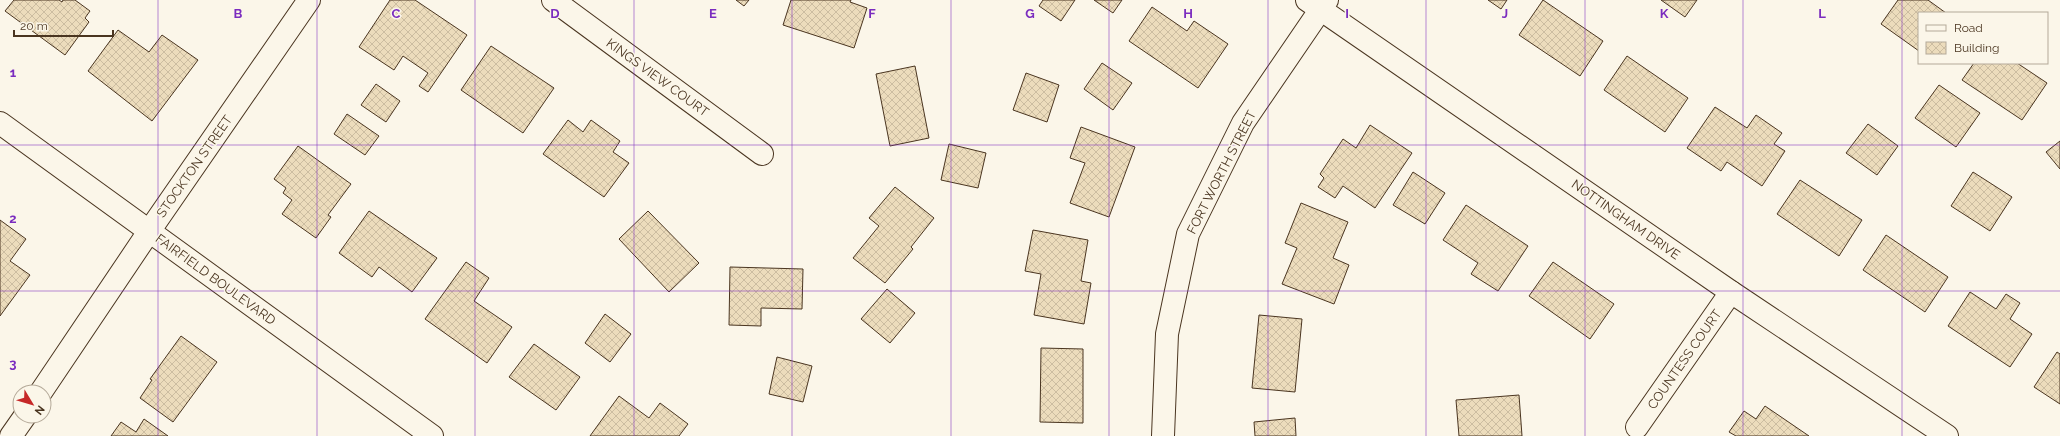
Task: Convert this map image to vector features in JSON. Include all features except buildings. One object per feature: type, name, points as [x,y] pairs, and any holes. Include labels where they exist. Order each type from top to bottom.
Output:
[{"type":"street","name":"STOCKTON STREET","points":[[46,384],[150,230],[309,0]]},
{"type":"street","name":"KINGS VIEW COURT","points":[[554,0],[762,154]]},
{"type":"street","name":"NOTTINGHAM DRIVE","points":[[1318,3],[1731,292],[1946,436]]},
{"type":"street","name":"FORT WORTH STREET","points":[[1163,436],[1166,334],[1188,234],[1243,123],[1318,3]]},
{"type":"street","name":"FAIRFIELD BOULEVARD","points":[[0,122],[432,436]]},
{"type":"street","name":"COUNTESS COURT","points":[[1637,427],[1731,292]]},
{"type":"street","points":[[11,436],[19,424]]}]
